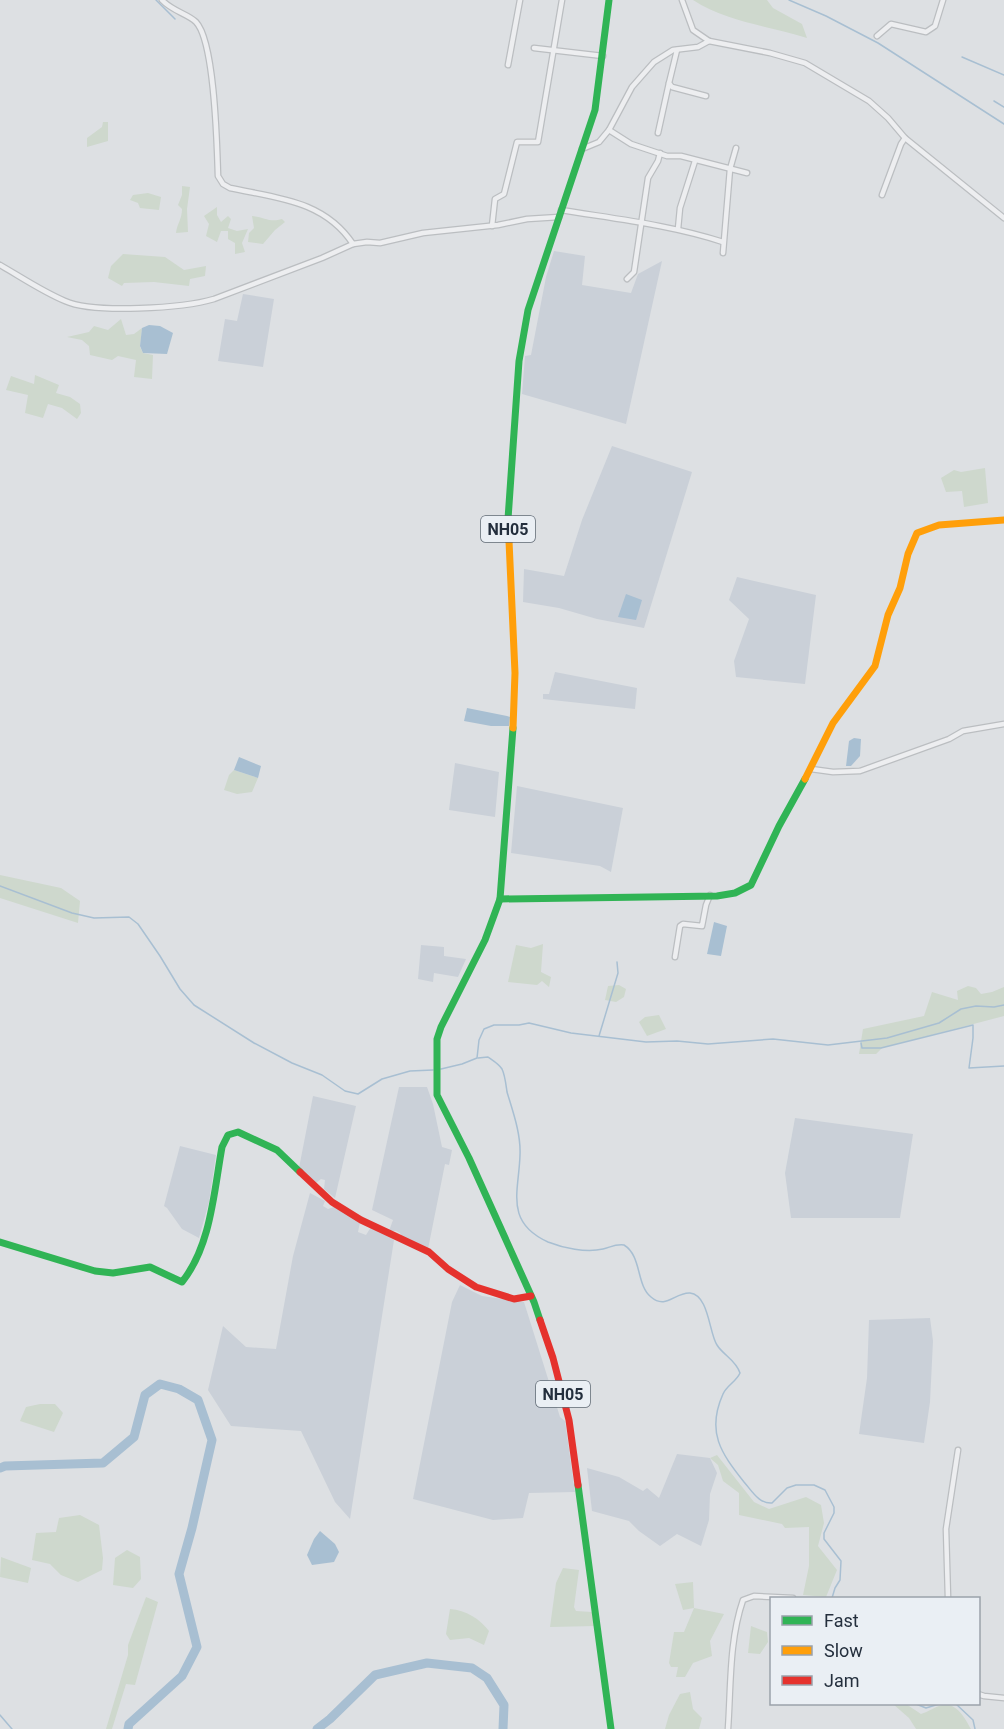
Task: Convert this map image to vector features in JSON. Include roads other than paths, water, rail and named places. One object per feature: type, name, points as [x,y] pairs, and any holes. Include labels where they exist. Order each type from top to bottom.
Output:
[{"type":"main road","name":"NH05","points":[[609,0],[595,110],[528,310],[519,361],[513,417],[508,519],[515,673],[514,719],[500,899],[485,940],[441,1027],[437,1039],[436,1082],[437,1095],[470,1158],[531,1296],[553,1358],[569,1420],[611,1729]]},
{"type":"main road","points":[[500,899],[624,899],[682,894],[724,896],[747,889],[752,885],[779,826],[811,769],[833,723],[875,666],[888,615],[900,588],[908,554],[917,533],[939,525],[1004,520]]},
{"type":"main road","points":[[0,1242],[95,1271],[113,1273],[150,1267],[182,1282],[192,1271],[200,1246],[222,1147],[228,1135],[238,1132],[277,1150],[332,1203],[361,1220],[429,1252],[448,1269],[476,1287],[514,1299],[531,1296]]},
{"type":"street","points":[[162,0],[174,11],[197,23],[201,30],[207,51],[214,100],[218,176],[223,184],[230,188],[300,203],[337,223],[353,244]]},
{"type":"street","points":[[508,65],[520,0]]},
{"type":"street","points":[[492,226],[495,199],[504,194],[517,142],[538,142],[562,0]]},
{"type":"street","points":[[682,0],[693,30],[709,41],[770,53],[805,63],[869,101],[905,138],[1004,218]]},
{"type":"street","points":[[877,36],[891,24],[926,32],[934,26],[943,0]]},
{"type":"street","points":[[582,149],[599,142],[609,130],[632,87],[654,62],[664,54],[698,47],[709,41]]},
{"type":"street","points":[[534,48],[603,56]]},
{"type":"street","points":[[658,133],[677,50]]},
{"type":"street","points":[[669,83],[672,87],[706,96]]},
{"type":"street","points":[[609,130],[631,144],[667,156],[681,156],[747,173]]},
{"type":"street","points":[[882,195],[900,144],[905,138]]},
{"type":"street","points":[[723,253],[730,170],[736,148]]},
{"type":"street","points":[[627,279],[634,272],[648,178],[660,153]]},
{"type":"street","points":[[678,229],[680,208],[695,161]]},
{"type":"street","points":[[0,265],[67,302],[112,307],[168,307],[198,304],[322,258],[353,244],[380,243],[423,233],[492,226],[560,213],[678,229],[723,242]]},
{"type":"street","points":[[811,769],[833,772],[860,771],[949,739],[963,731],[1004,724]]},
{"type":"street","points":[[675,957],[680,926],[683,924],[702,926],[710,895]]},
{"type":"street","points":[[948,1597],[946,1529],[958,1450]]},
{"type":"street","points":[[728,1729],[736,1629],[743,1600],[754,1596],[770,1597]]},
{"type":"street","points":[[980,1695],[1004,1698]]},
{"type":"water","points":[[149,325],[160,326],[173,333],[167,354],[143,353],[140,346],[142,328]]},
{"type":"water","points":[[626,594],[642,600],[636,620],[618,617]]},
{"type":"water","points":[[467,708],[510,717],[509,726],[491,726],[464,721]]},
{"type":"water","points":[[854,738],[861,739],[860,756],[851,766],[846,766],[849,741]]},
{"type":"water","points":[[239,757],[261,766],[258,778],[234,770]]},
{"type":"water","points":[[714,922],[727,926],[721,956],[707,954]]},
{"type":"water","points":[[320,1531],[335,1544],[339,1552],[334,1562],[312,1565],[307,1555]]},
{"type":"waterway","points":[[156,0],[175,19]]},
{"type":"waterway","points":[[789,0],[878,43],[1004,124]]},
{"type":"waterway","points":[[962,57],[1004,75]]},
{"type":"waterway","points":[[994,101],[1004,107]]},
{"type":"waterway","points":[[0,886],[72,913],[94,918],[129,917],[138,924],[180,989],[194,1005],[254,1043],[292,1063],[322,1075],[345,1091],[358,1094],[382,1079],[410,1071],[433,1070]]},
{"type":"waterway","points":[[599,1036],[618,973],[617,962]]},
{"type":"waterway","points":[[441,1069],[477,1058],[479,1040],[484,1029],[494,1025],[529,1023],[571,1033],[646,1042],[677,1041],[708,1044],[773,1039],[828,1045],[887,1038],[939,1023],[961,1009],[1004,1005]]},
{"type":"waterway","points":[[861,1043],[862,1048],[881,1048],[973,1025],[969,1068],[1004,1066]]},
{"type":"waterway","points":[[478,1058],[488,1057],[499,1065],[504,1074],[519,1139],[517,1204],[525,1225],[534,1234],[548,1242],[568,1248],[596,1250],[624,1245],[634,1256],[646,1292],[656,1301],[666,1301],[685,1293],[696,1295],[701,1300],[717,1345],[736,1365],[740,1373],[725,1391],[718,1408],[716,1420],[718,1441],[744,1482],[756,1496],[767,1503],[772,1503],[787,1488],[796,1485],[814,1485],[825,1490],[834,1507],[834,1513],[824,1533],[824,1539],[841,1561],[840,1580],[832,1597]]},
{"type":"waterway","points":[[0,1468],[103,1463],[134,1437],[145,1395],[160,1384],[179,1389],[198,1400],[212,1440],[179,1574],[197,1647],[182,1676],[129,1724],[128,1729]]},
{"type":"waterway","points":[[317,1729],[375,1675],[427,1663],[472,1668],[487,1678],[504,1705],[503,1729]]},
{"type":"waterway","points":[[918,1705],[926,1708],[936,1705]]},
{"type":"waterway","points":[[957,1705],[973,1720],[975,1729]]},
{"type":"waterway","points":[[0,1715],[12,1729]]}]
